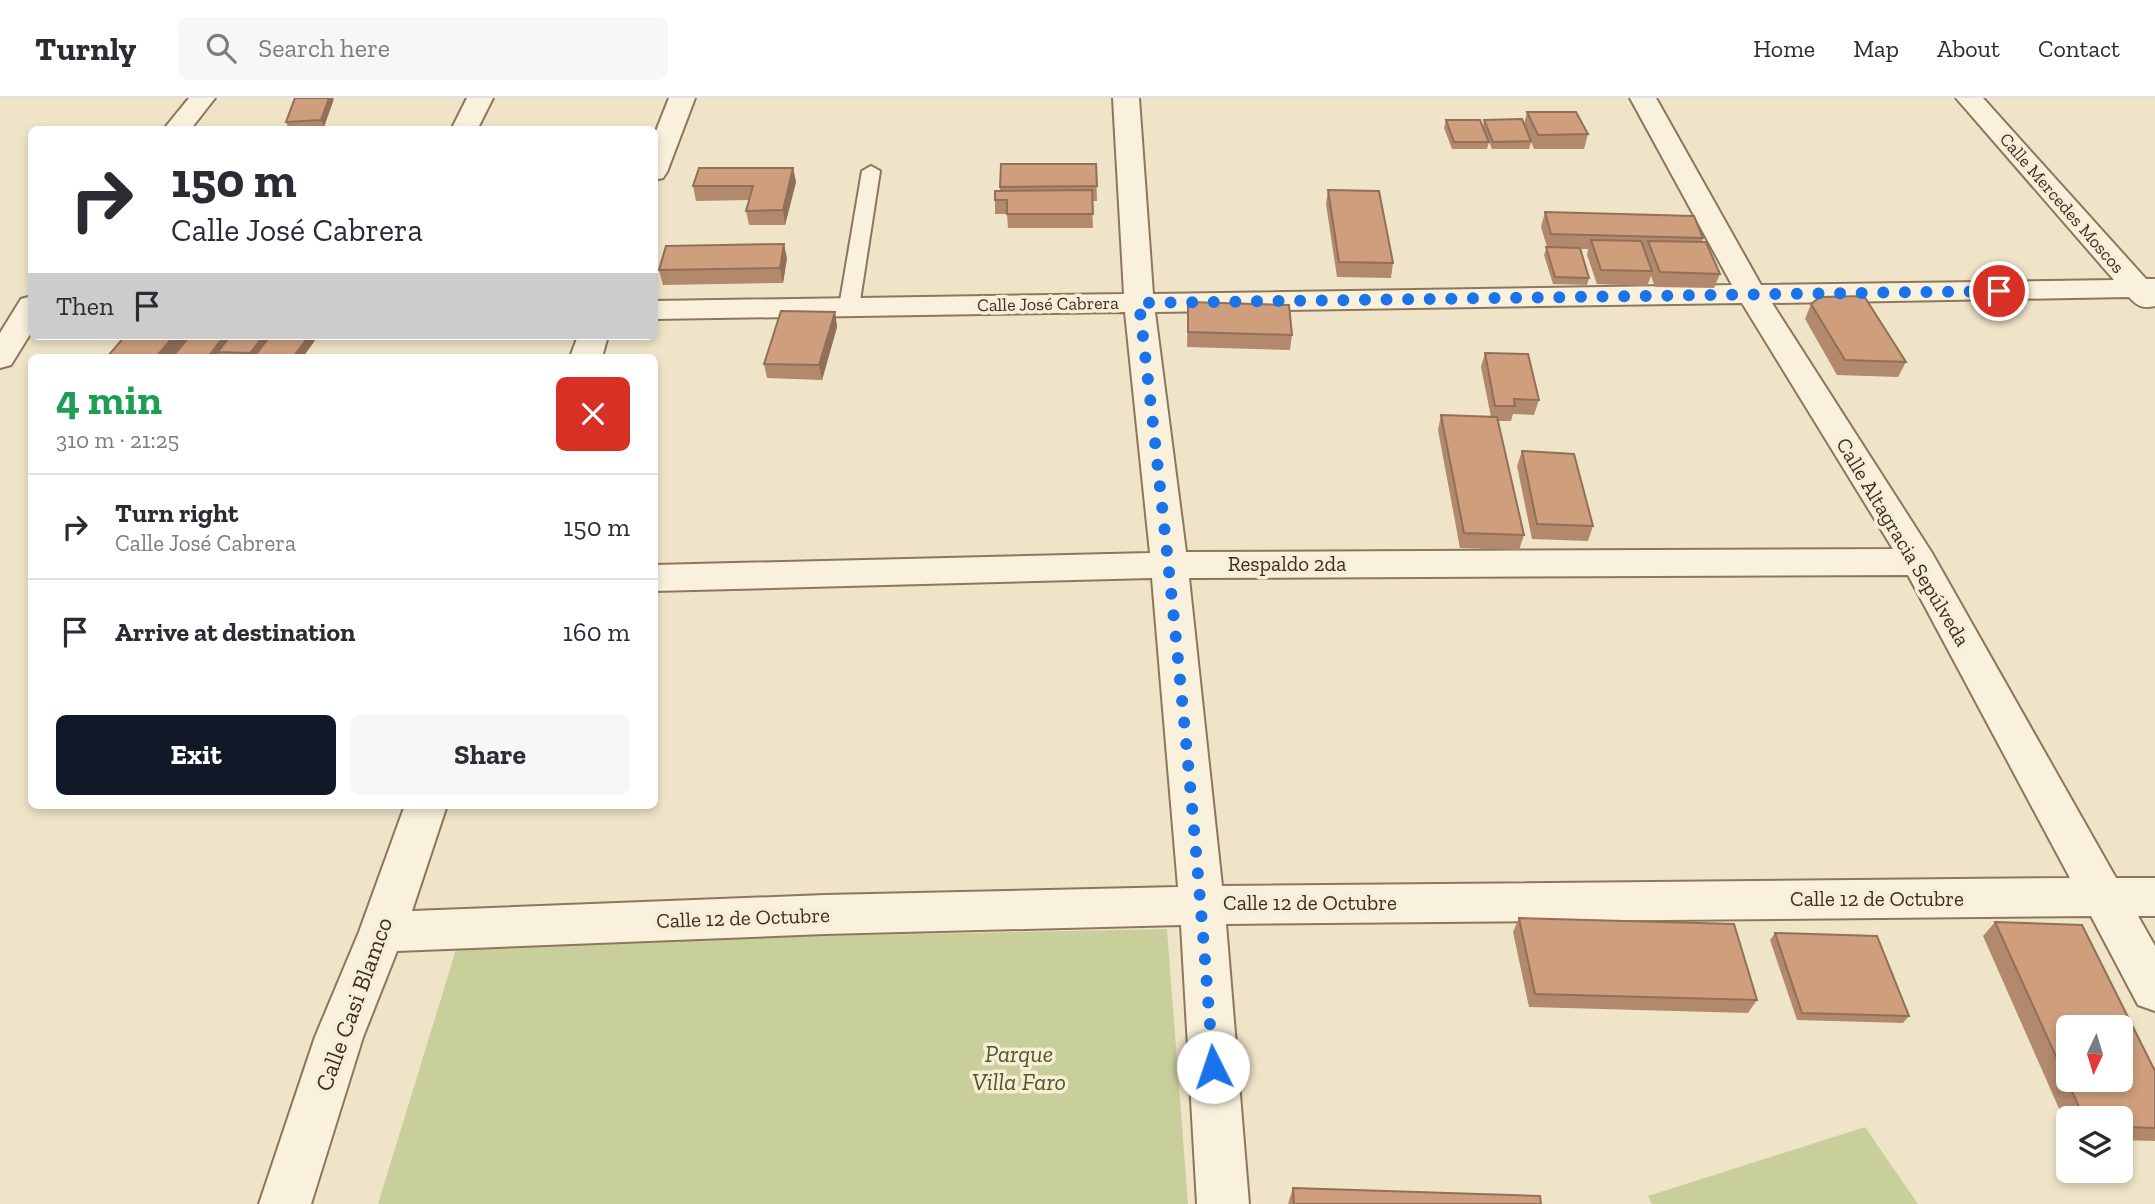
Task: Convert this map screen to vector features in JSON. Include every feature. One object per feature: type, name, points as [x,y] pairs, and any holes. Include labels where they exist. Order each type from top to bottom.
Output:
[{"type":"street","points":[[179,126],[202,98]]},
{"type":"street","points":[[466,126],[480,98]]},
{"type":"street","points":[[658,161],[682,98]]},
{"type":"street","points":[[1126,98],[1139,303],[1169,565],[1202,904],[1223,1204]]},
{"type":"street","name":"Calle Altagracia Sepúlveda","points":[[1643,98],[1752,295],[1919,562],[2155,990]]},
{"type":"street","name":"Calle Mercedes Moscos","points":[[1969,98],[2149,295]]},
{"type":"street","name":"Calle José Cabrera","points":[[658,310],[1752,295],[2149,295]]},
{"type":"street","points":[[0,358],[28,313]]},
{"type":"street","name":"Respaldo 2da","points":[[658,578],[1169,565],[1919,562]]},
{"type":"street","name":"Calle Casi Blamco","points":[[285,1204],[339,1037],[382,932],[425,809]]},
{"type":"street","name":"Calle 12 de Octubre","points":[[382,932],[545,924],[1202,904],[2155,897]]},
{"type":"lane","points":[[849,307],[871,171]]},
{"type":"green space","name":"Parque Villa Faro","points":[[1167,929],[1188,1204],[378,1204],[458,943]]},
{"type":"green space","points":[[1865,1127],[1918,1204],[1652,1204],[1648,1196]]},
{"type":"building","points":[[295,98],[329,98],[321,120],[286,122]]},
{"type":"building","points":[[1527,112],[1576,112],[1588,134],[1538,135]]},
{"type":"building","points":[[1522,119],[1531,141],[1493,142],[1484,120]]},
{"type":"building","points":[[1446,120],[1480,120],[1489,142],[1454,142]]},
{"type":"building","points":[[1001,164],[1096,164],[1097,186],[1000,187]]},
{"type":"building","points":[[699,168],[793,168],[783,210],[746,211],[753,186],[693,186]]},
{"type":"building","points":[[1092,190],[1093,214],[1007,214],[1007,200],[995,200],[995,191]]},
{"type":"building","points":[[1328,190],[1379,191],[1393,263],[1339,262]]},
{"type":"building","points":[[1545,212],[1694,216],[1703,238],[1551,234]]},
{"type":"building","points":[[1591,240],[1641,241],[1652,271],[1601,270]]},
{"type":"building","points":[[1648,241],[1706,242],[1720,274],[1660,272]]},
{"type":"building","points":[[784,244],[780,268],[659,270],[666,246]]},
{"type":"building","points":[[1546,247],[1580,248],[1589,278],[1555,277]]},
{"type":"building","points":[[1864,296],[1906,362],[1845,360],[1811,304],[1820,297]]},
{"type":"building","points":[[1188,302],[1289,305],[1292,335],[1188,332]]},
{"type":"building","points":[[781,311],[835,312],[819,365],[764,364]]},
{"type":"building","points":[[122,340],[171,340],[159,354],[110,354]]},
{"type":"building","points":[[187,340],[221,340],[210,354],[175,354]]},
{"type":"building","points":[[227,340],[261,340],[250,353],[218,352]]},
{"type":"building","points":[[267,340],[306,340],[295,354],[256,354]]},
{"type":"building","points":[[1485,353],[1528,354],[1539,400],[1514,399],[1515,406],[1495,406]]},
{"type":"building","points":[[1441,415],[1497,417],[1524,535],[1464,533]]},
{"type":"building","points":[[1522,451],[1574,454],[1593,526],[1537,524]]},
{"type":"building","points":[[1519,918],[1734,924],[1757,1000],[1535,994]]},
{"type":"building","points":[[1995,922],[2082,925],[2127,1015],[2056,1015],[2056,1056]]},
{"type":"building","points":[[1775,933],[1877,936],[1909,1016],[1802,1013]]},
{"type":"building","points":[[2133,1027],[2155,1071],[2155,1128],[2133,1127],[2133,1106],[2079,1106],[2072,1092],[2133,1092]]},
{"type":"building","points":[[1293,1188],[1540,1196],[1541,1204],[1294,1204]]},
{"type":"route","points":[[1213,1067],[1202,904],[1169,565],[1139,303],[1999,291]]}]
